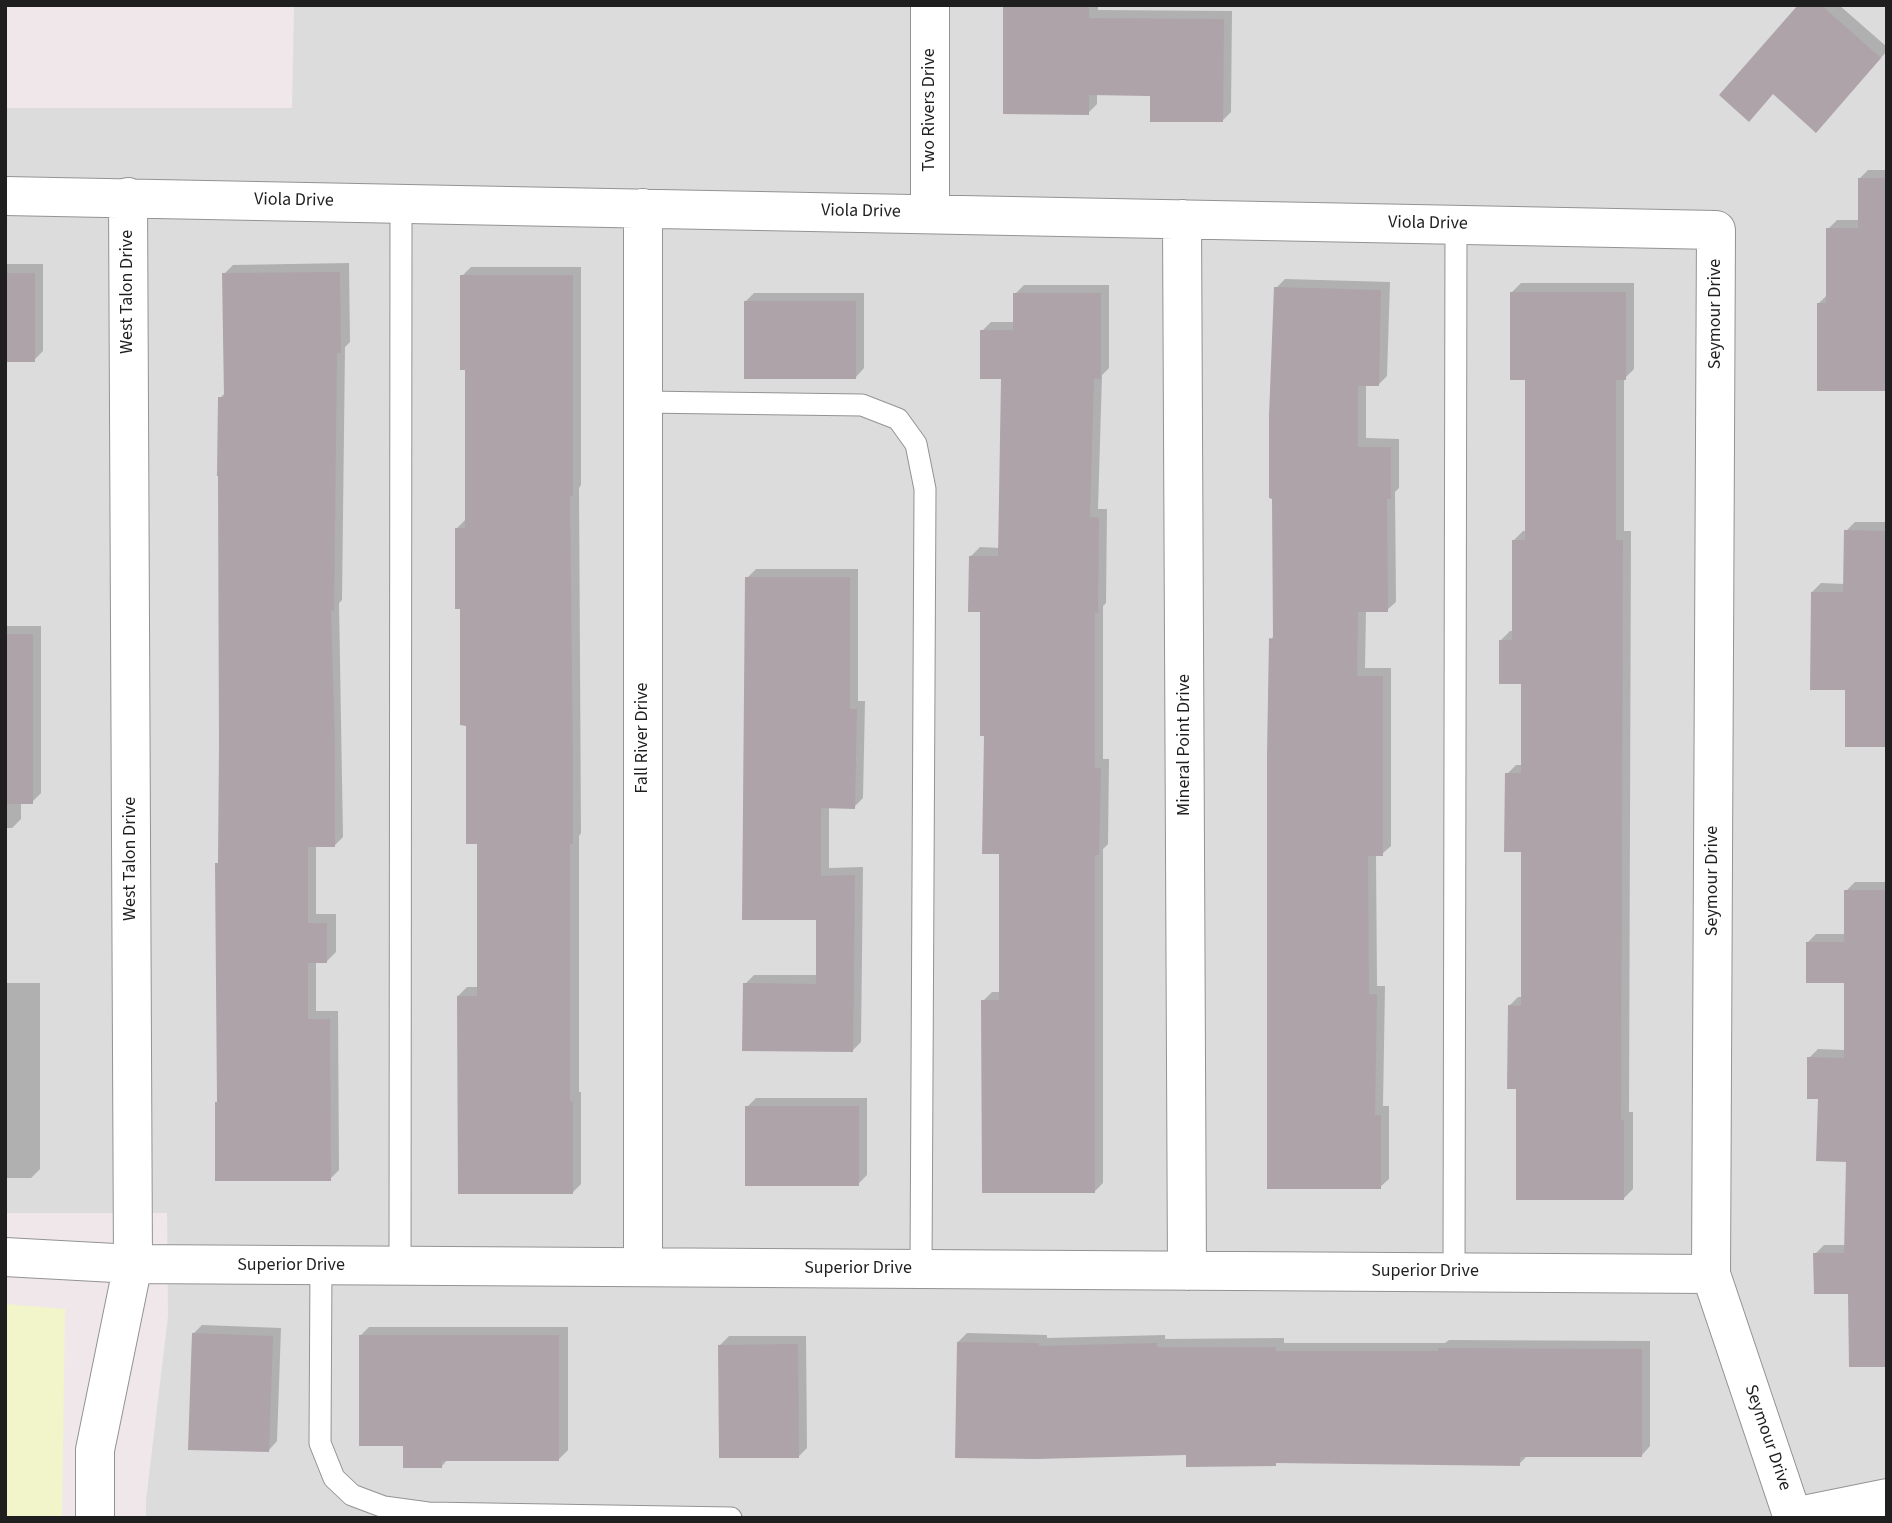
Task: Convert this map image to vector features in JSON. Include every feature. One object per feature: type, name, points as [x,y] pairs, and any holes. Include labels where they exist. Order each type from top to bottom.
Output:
[{"type":"street","name":"Two Rivers Drive","points":[[930,5],[930,214]]},
{"type":"street","name":"Viola Drive","points":[[5,196],[1716,230]]},
{"type":"street","name":"West Talon Drive","points":[[95,1518],[95,1450],[133,1264],[128,197]]},
{"type":"street","name":"Fall River Drive","points":[[643,208],[643,1267]]},
{"type":"street","name":"Mineral Point Drive","points":[[1182,219],[1187,1270]]},
{"type":"street","name":"Seymour Drive","points":[[1716,230],[1711,1274],[1786,1517]]},
{"type":"street","name":"Superior Drive","points":[[5,1257],[133,1264],[321,1266],[1711,1274]]},
{"type":"street","points":[[1786,1517],[1887,1498]]},
{"type":"lane","points":[[400,1266],[401,202]]},
{"type":"lane","points":[[1454,1272],[1455,225]]},
{"type":"lane","points":[[643,402],[862,405],[898,419],[916,444],[925,489],[921,1269]]},
{"type":"lane","points":[[321,1266],[320,1443],[334,1478],[352,1495],[384,1507],[428,1513],[731,1518]]},
{"type":"shaded area","points":[[294,5],[1887,5],[1887,1518],[146,1518],[168,1316],[167,1213],[5,1213],[5,108],[292,108]]},
{"type":"green space","points":[[5,1304],[65,1309],[62,1518],[5,1518]]},
{"type":"building","points":[[1003,5],[1089,5],[1089,18],[1224,19],[1223,122],[1150,122],[1150,96],[1089,95],[1089,115],[1003,114]]},
{"type":"building","points":[[1798,5],[1821,5],[1881,58],[1816,133],[1773,94],[1749,122],[1719,95]]},
{"type":"building","points":[[1858,178],[1887,178],[1887,391],[1817,391],[1817,303],[1826,303],[1826,228],[1858,228]]},
{"type":"building","points":[[340,272],[341,353],[337,353],[334,611],[331,611],[335,847],[308,847],[308,923],[327,923],[327,963],[308,963],[308,1019],[330,1019],[331,1181],[215,1181],[215,863],[218,863],[219,746],[217,476],[218,397],[224,397],[222,273]]},
{"type":"building","points":[[5,273],[35,273],[35,362],[5,362]]},
{"type":"building","points":[[460,275],[573,275],[573,496],[570,496],[573,844],[570,844],[570,1101],[573,1101],[573,1194],[458,1194],[457,996],[477,996],[477,844],[466,844],[466,726],[460,725],[460,609],[455,609],[455,528],[465,528],[465,370],[460,370]]},
{"type":"building","points":[[1274,287],[1381,290],[1379,386],[1358,386],[1358,447],[1391,447],[1391,499],[1387,499],[1388,612],[1358,612],[1357,676],[1383,676],[1383,856],[1368,856],[1369,994],[1377,994],[1375,1115],[1381,1115],[1381,1189],[1267,1189],[1267,755],[1269,638],[1273,639],[1269,416]]},
{"type":"building","points":[[1510,292],[1626,292],[1626,380],[1616,380],[1616,540],[1623,540],[1621,1120],[1624,1120],[1624,1200],[1516,1200],[1516,1089],[1507,1089],[1508,1005],[1521,1006],[1521,852],[1504,852],[1505,773],[1521,773],[1521,684],[1499,684],[1499,640],[1512,640],[1512,540],[1525,540],[1525,380],[1510,380]]},
{"type":"building","points":[[1013,293],[1101,293],[1101,379],[1094,379],[1090,517],[1099,518],[1098,613],[1095,613],[1095,768],[1101,768],[1099,855],[1095,855],[1095,1193],[982,1193],[981,1000],[999,1000],[999,854],[982,854],[984,736],[980,736],[980,612],[968,612],[969,556],[998,556],[1001,379],[980,379],[980,330],[1013,330]]},
{"type":"building","points":[[744,301],[856,301],[856,379],[744,379]]},
{"type":"building","points":[[1844,530],[1887,531],[1887,747],[1845,747],[1845,690],[1810,690],[1811,592],[1843,592]]},
{"type":"building","points":[[745,577],[850,577],[850,709],[857,709],[855,809],[821,808],[821,876],[855,875],[853,1052],[742,1051],[743,983],[816,984],[816,920],[742,920]]},
{"type":"building","points":[[5,634],[33,634],[33,804],[5,804]]},
{"type":"building","points":[[1844,890],[1887,890],[1887,1367],[1849,1367],[1848,1294],[1814,1294],[1813,1253],[1844,1253],[1846,1162],[1816,1161],[1818,1099],[1807,1099],[1807,1057],[1844,1058],[1844,983],[1806,983],[1806,942],[1844,942]]},
{"type":"building","points":[[745,1106],[859,1106],[859,1186],[745,1186]]},
{"type":"building","points":[[192,1333],[273,1336],[269,1452],[188,1450]]},
{"type":"building","points":[[359,1335],[559,1335],[559,1461],[442,1461],[442,1468],[403,1468],[403,1446],[359,1446]]},
{"type":"building","points":[[957,1342],[1039,1343],[1039,1346],[1157,1343],[1157,1347],[1276,1347],[1276,1351],[1438,1351],[1438,1348],[1642,1349],[1642,1457],[1520,1457],[1520,1466],[1276,1463],[1276,1466],[1186,1467],[1186,1455],[955,1458]]},
{"type":"building","points":[[798,1344],[799,1458],[719,1458],[718,1345]]}]
